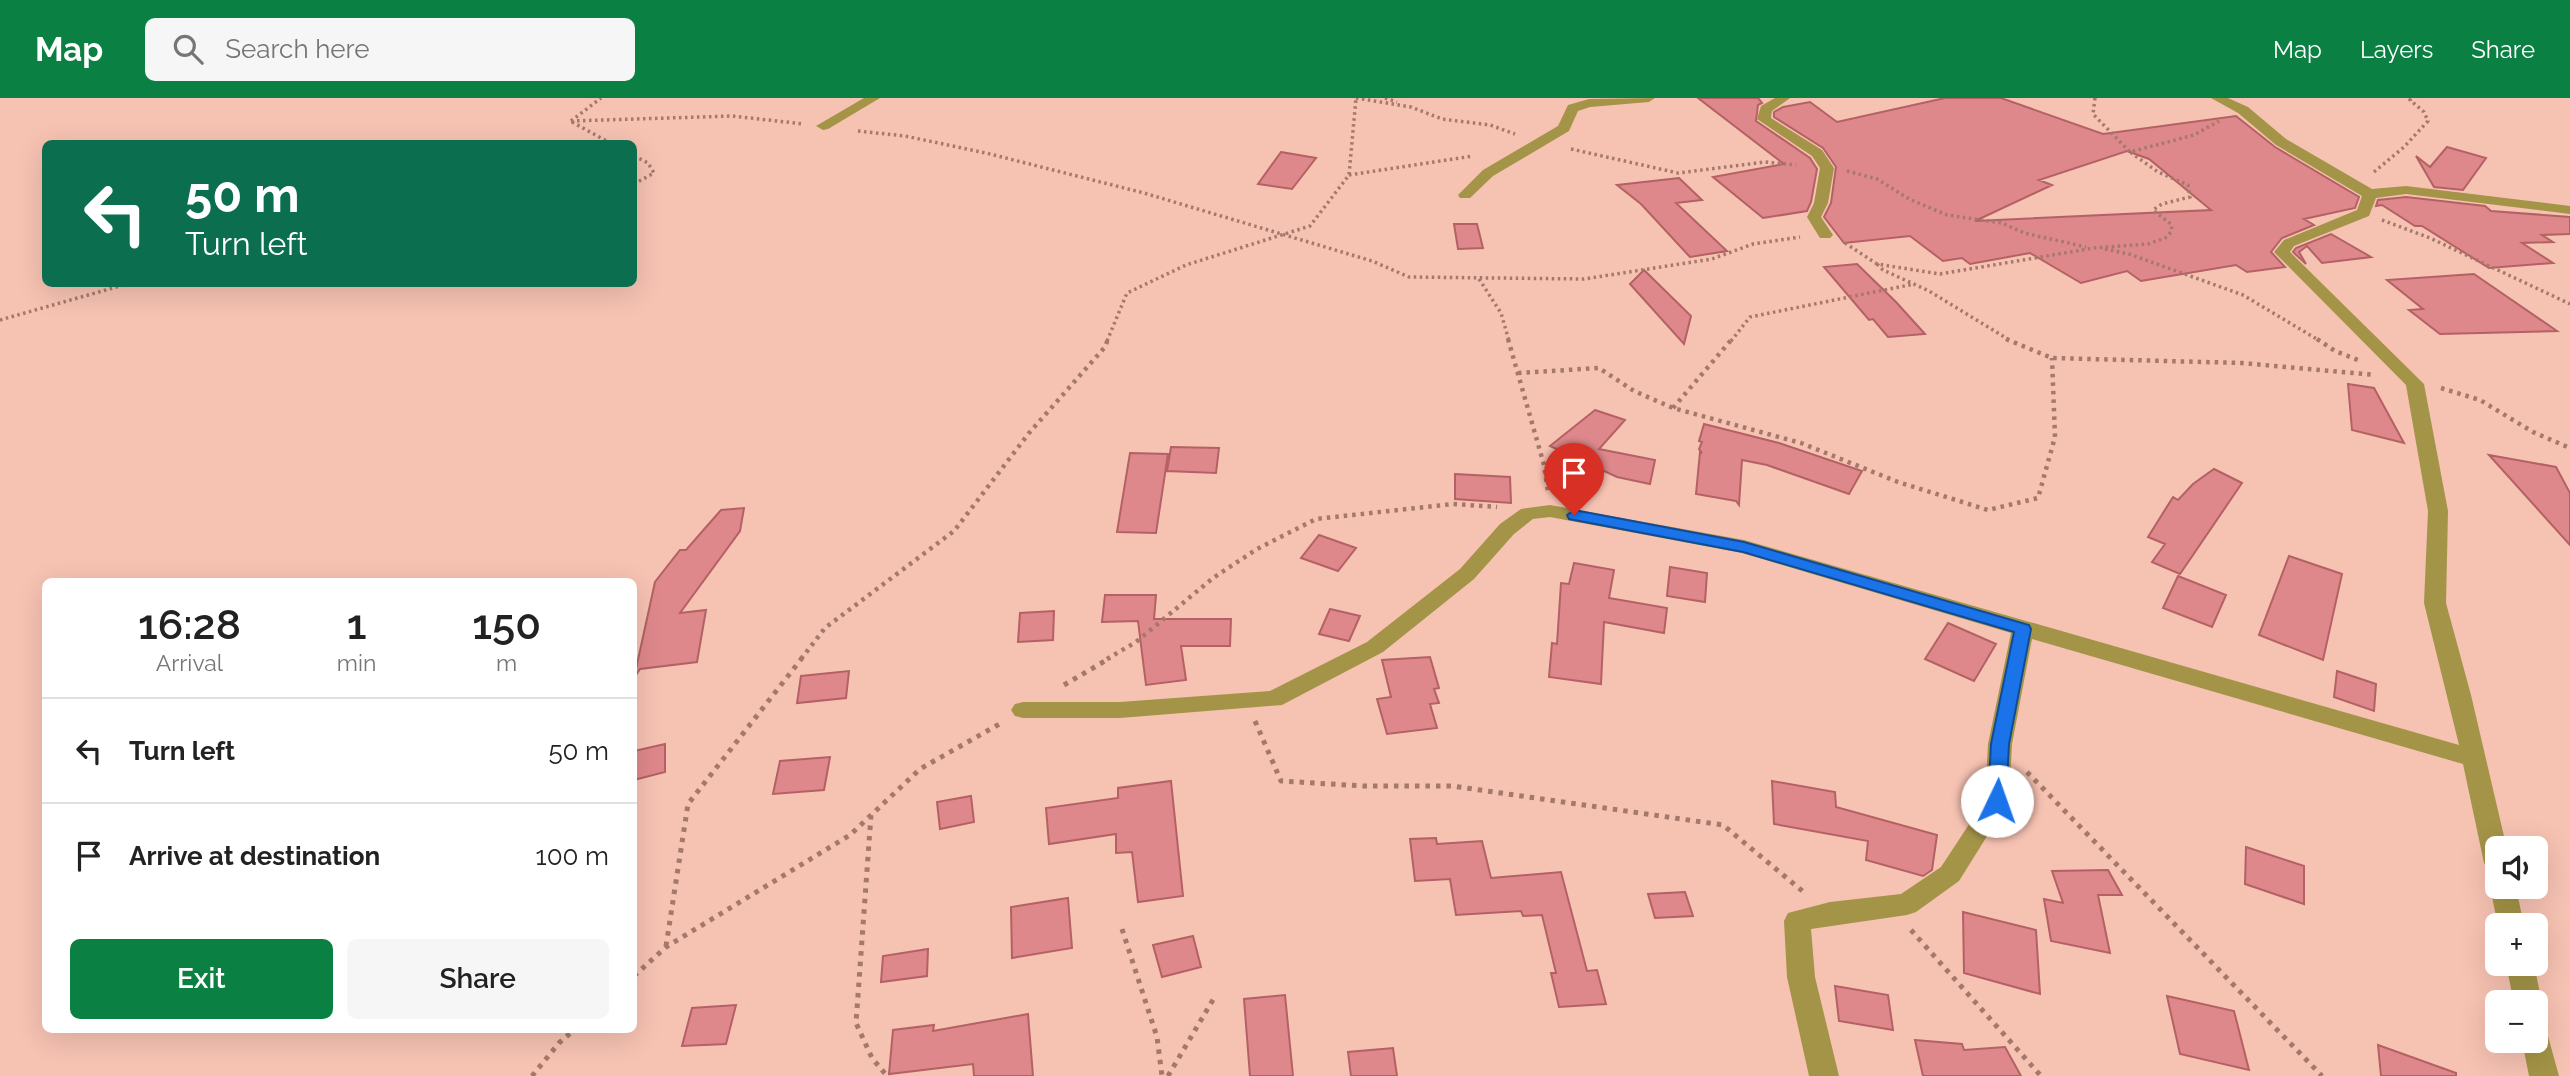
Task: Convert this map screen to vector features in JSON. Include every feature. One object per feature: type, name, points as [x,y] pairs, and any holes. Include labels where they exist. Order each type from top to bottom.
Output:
[{"type":"street","points":[[823,127],[874,98]]},
{"type":"street","points":[[1465,195],[1488,173],[1564,128],[1573,108],[1589,103],[1649,98]]},
{"type":"street","points":[[1784,98],[1766,109],[1764,119],[1816,153],[1827,168],[1821,203],[1814,216],[1825,235]]},
{"type":"street","points":[[2217,98],[2243,110],[2281,142],[2364,197]]},
{"type":"street","points":[[2491,836],[2435,603],[2438,510],[2415,384],[2282,252],[2289,243],[2364,197],[2406,190],[2570,210]]},
{"type":"street","points":[[1023,710],[1120,710],[1274,699],[1375,647],[1467,574],[1507,529],[1528,513],[1550,511],[1744,547],[2474,758]]},
{"type":"street","points":[[1824,1076],[1801,977],[1797,921],[1830,913],[1906,904],[1950,874],[1997,801],[2000,744],[2023,629]]},
{"type":"street","points":[[2539,1053],[2544,1076]]},
{"type":"path","points":[[571,121],[601,98]]},
{"type":"path","points":[[666,947],[688,804],[825,628],[954,531],[1028,433],[1105,347],[1128,293],[1186,265],[1310,226],[1349,175],[1356,98],[1411,107]]},
{"type":"path","points":[[1385,98],[1442,119],[1490,125],[1512,133],[1546,138],[1572,150],[1678,173],[1765,162],[1827,168],[1877,179],[1909,199],[1947,215],[2002,223],[2024,233],[2129,254],[2243,295],[2261,303],[2335,351],[2366,364],[2405,374],[2480,400],[2533,432],[2570,449]]},
{"type":"path","points":[[1877,264],[1940,274],[2094,248],[2148,244],[2165,238],[2172,225],[2153,210],[2162,204],[2190,197],[2188,186],[2158,172],[2130,152],[2093,114],[2095,98]]},
{"type":"path","points":[[2412,98],[2410,100],[2427,115],[2426,127],[2410,138],[2385,166],[2364,197],[2430,238],[2570,304]]},
{"type":"path","points":[[2130,152],[2194,135],[2243,110]]},
{"type":"path","points":[[571,121],[732,116],[905,136],[986,153],[1144,193],[1372,261],[1409,277],[1584,279],[1712,260],[1753,244],[1825,235],[1839,238],[1883,270],[1961,310],[2006,339],[2053,358],[2242,362],[2405,374]]},
{"type":"path","points":[[571,121],[605,140]]},
{"type":"path","points":[[1349,175],[1474,156]]},
{"type":"path","points":[[637,158],[648,163],[654,173],[637,182]]},
{"type":"path","points":[[637,973],[666,947],[850,835],[920,769],[1136,642],[1213,578],[1257,549],[1316,519],[1453,504],[1550,511],[1544,465],[1501,313],[1479,278]]},
{"type":"path","points":[[1673,408],[1750,317],[1914,284]]},
{"type":"path","points":[[0,320],[116,287]]},
{"type":"path","points":[[1518,373],[1600,368],[1634,391],[1673,408],[1801,443],[1898,482],[1988,510],[2038,498],[2055,436],[2053,358]]},
{"type":"path","points":[[1246,701],[1281,781],[1364,786],[1452,786],[1723,825],[1830,913]]},
{"type":"path","points":[[2000,744],[2322,1076]]},
{"type":"path","points":[[872,814],[856,1023],[872,1058],[887,1076]]},
{"type":"path","points":[[1889,906],[2041,1076]]},
{"type":"path","points":[[1122,929],[1157,1037],[1162,1076]]},
{"type":"path","points":[[1168,1076],[1214,998]]},
{"type":"path","points":[[532,1076],[570,1033]]},
{"type":"building","points":[[1698,98],[1758,98],[1762,103],[1758,105],[1756,121],[1810,158],[1817,169],[1807,211],[1763,218],[1713,177],[1784,164]]},
{"type":"building","points":[[1945,98],[2001,98],[2103,134],[2236,116],[2275,147],[2359,197],[2355,208],[2304,219],[2314,225],[2282,238],[2271,252],[2285,267],[2247,272],[2236,265],[2141,281],[2127,271],[2081,283],[2030,253],[1970,264],[1962,258],[1943,261],[1910,236],[1844,243],[1824,217],[1831,203],[1836,167],[1823,148],[1774,117],[1774,112],[1783,107],[1810,102],[1837,122]],"holes":[[[2127,151],[2149,159],[2211,210],[1975,221],[2052,185],[2039,180]]]},
{"type":"building","points":[[2447,147],[2486,158],[2463,190],[2434,187],[2416,156],[2430,167]]},
{"type":"building","points":[[1281,152],[1316,158],[1292,189],[1258,184]]},
{"type":"building","points":[[1679,178],[1702,200],[1676,203],[1727,251],[1690,257],[1641,204],[1617,185]]},
{"type":"building","points":[[2406,197],[2485,206],[2491,211],[2570,217],[2570,234],[2542,235],[2553,242],[2522,243],[2553,263],[2489,268],[2422,226],[2415,226],[2382,205],[2376,206],[2378,200]]},
{"type":"building","points":[[1454,224],[1477,224],[1483,248],[1458,249]]},
{"type":"building","points":[[2331,234],[2371,257],[2322,263],[2307,246],[2299,252],[2306,264],[2293,252],[2296,248]]},
{"type":"building","points":[[1857,264],[1925,334],[1888,337],[1873,319],[1869,320],[1824,267]]},
{"type":"building","points":[[1644,270],[1691,316],[1684,344],[1630,284]]},
{"type":"building","points":[[2474,274],[2557,331],[2440,334],[2409,310],[2423,309],[2387,280]]},
{"type":"building","points":[[2348,384],[2374,388],[2404,443],[2352,430]]},
{"type":"building","points":[[1595,410],[1625,420],[1599,449],[1655,460],[1650,484],[1617,477],[1550,446]]},
{"type":"building","points":[[1704,424],[1779,443],[1862,471],[1849,494],[1767,465],[1742,460],[1739,505],[1736,501],[1696,494],[1700,452],[1702,453],[1699,449],[1702,442],[1699,441]]},
{"type":"building","points":[[1171,447],[1219,448],[1216,473],[1167,471]]},
{"type":"building","points":[[1130,453],[1168,454],[1156,533],[1117,532]]},
{"type":"building","points":[[2489,455],[2556,467],[2570,493],[2570,545]]},
{"type":"building","points":[[2214,469],[2242,483],[2180,574],[2152,562],[2165,544],[2148,537],[2173,497],[2178,500],[2193,484]]},
{"type":"building","points":[[1455,474],[1510,477],[1511,503],[1455,499]]},
{"type":"building","points":[[744,508],[740,531],[680,613],[706,610],[697,662],[640,669],[637,674],[655,582],[680,550],[686,550],[721,510]]},
{"type":"building","points":[[1319,535],[1356,548],[1338,571],[1301,558]]},
{"type":"building","points":[[2289,556],[2342,574],[2323,660],[2259,635]]},
{"type":"building","points":[[1574,563],[1614,570],[1609,598],[1667,608],[1664,633],[1604,622],[1601,684],[1549,677],[1552,643],[1557,644],[1561,583],[1569,584]]},
{"type":"building","points":[[1670,567],[1707,573],[1705,602],[1667,596]]},
{"type":"building","points":[[2178,576],[2226,595],[2212,627],[2163,608]]},
{"type":"building","points":[[1105,595],[1156,595],[1154,619],[1231,619],[1230,646],[1181,646],[1186,680],[1146,685],[1138,621],[1102,622]]},
{"type":"building","points":[[1330,609],[1360,616],[1349,641],[1319,634]]},
{"type":"building","points":[[1054,611],[1053,640],[1018,642],[1020,613]]},
{"type":"building","points":[[1948,623],[1996,644],[1974,681],[1925,659]]},
{"type":"building","points":[[1430,657],[1439,688],[1434,689],[1439,703],[1430,704],[1437,728],[1387,734],[1377,699],[1391,697],[1382,660]]},
{"type":"building","points":[[849,671],[846,698],[797,703],[801,676]]},
{"type":"building","points":[[2337,671],[2376,684],[2374,711],[2334,697]]},
{"type":"building","points":[[665,744],[665,772],[637,779],[637,750]]},
{"type":"building","points":[[830,757],[824,790],[773,794],[780,761]]},
{"type":"building","points":[[1171,781],[1183,896],[1138,902],[1132,852],[1116,853],[1116,834],[1049,844],[1046,808],[1118,798],[1118,788]]},
{"type":"building","points":[[1772,781],[1835,792],[1836,807],[1937,835],[1932,870],[1923,876],[1866,860],[1868,841],[1774,824]]},
{"type":"building","points":[[971,796],[974,822],[940,829],[937,802]]},
{"type":"building","points":[[1436,838],[1437,844],[1482,841],[1491,878],[1561,872],[1587,971],[1597,970],[1606,1004],[1559,1007],[1551,973],[1556,973],[1542,915],[1523,916],[1521,911],[1456,915],[1450,879],[1415,881],[1410,839]]},
{"type":"building","points":[[2246,847],[2304,866],[2304,904],[2245,884]]},
{"type":"building","points":[[2108,870],[2122,895],[2098,895],[2110,953],[2051,941],[2044,899],[2063,903],[2052,871]]},
{"type":"building","points":[[1685,892],[1693,916],[1655,918],[1648,894]]},
{"type":"building","points":[[1068,898],[1072,948],[1012,958],[1011,907]]},
{"type":"building","points":[[1963,912],[2036,930],[2040,994],[1964,973]]},
{"type":"building","points":[[1193,936],[1201,967],[1162,977],[1153,945]]},
{"type":"building","points":[[928,949],[927,976],[881,982],[883,956]]},
{"type":"building","points":[[1835,986],[1888,995],[1893,1030],[1839,1021]]},
{"type":"building","points":[[1285,995],[1293,1076],[1250,1076],[1244,999]]},
{"type":"building","points":[[2167,996],[2234,1011],[2249,1070],[2180,1054]]},
{"type":"building","points":[[736,1005],[726,1044],[682,1046],[692,1008]]},
{"type":"building","points":[[1028,1014],[1033,1076],[974,1076],[973,1064],[889,1074],[893,1030],[934,1025],[933,1031]]},
{"type":"building","points":[[1915,1040],[1962,1044],[1964,1050],[2005,1047],[2021,1076],[1923,1076]]},
{"type":"building","points":[[2378,1045],[2456,1073],[2456,1076],[2381,1076]]},
{"type":"building","points":[[1393,1048],[1397,1076],[1351,1076],[1348,1052]]},
{"type":"route","points":[[1574,515],[1744,547],[2023,629],[2000,744],[1997,801]]}]
